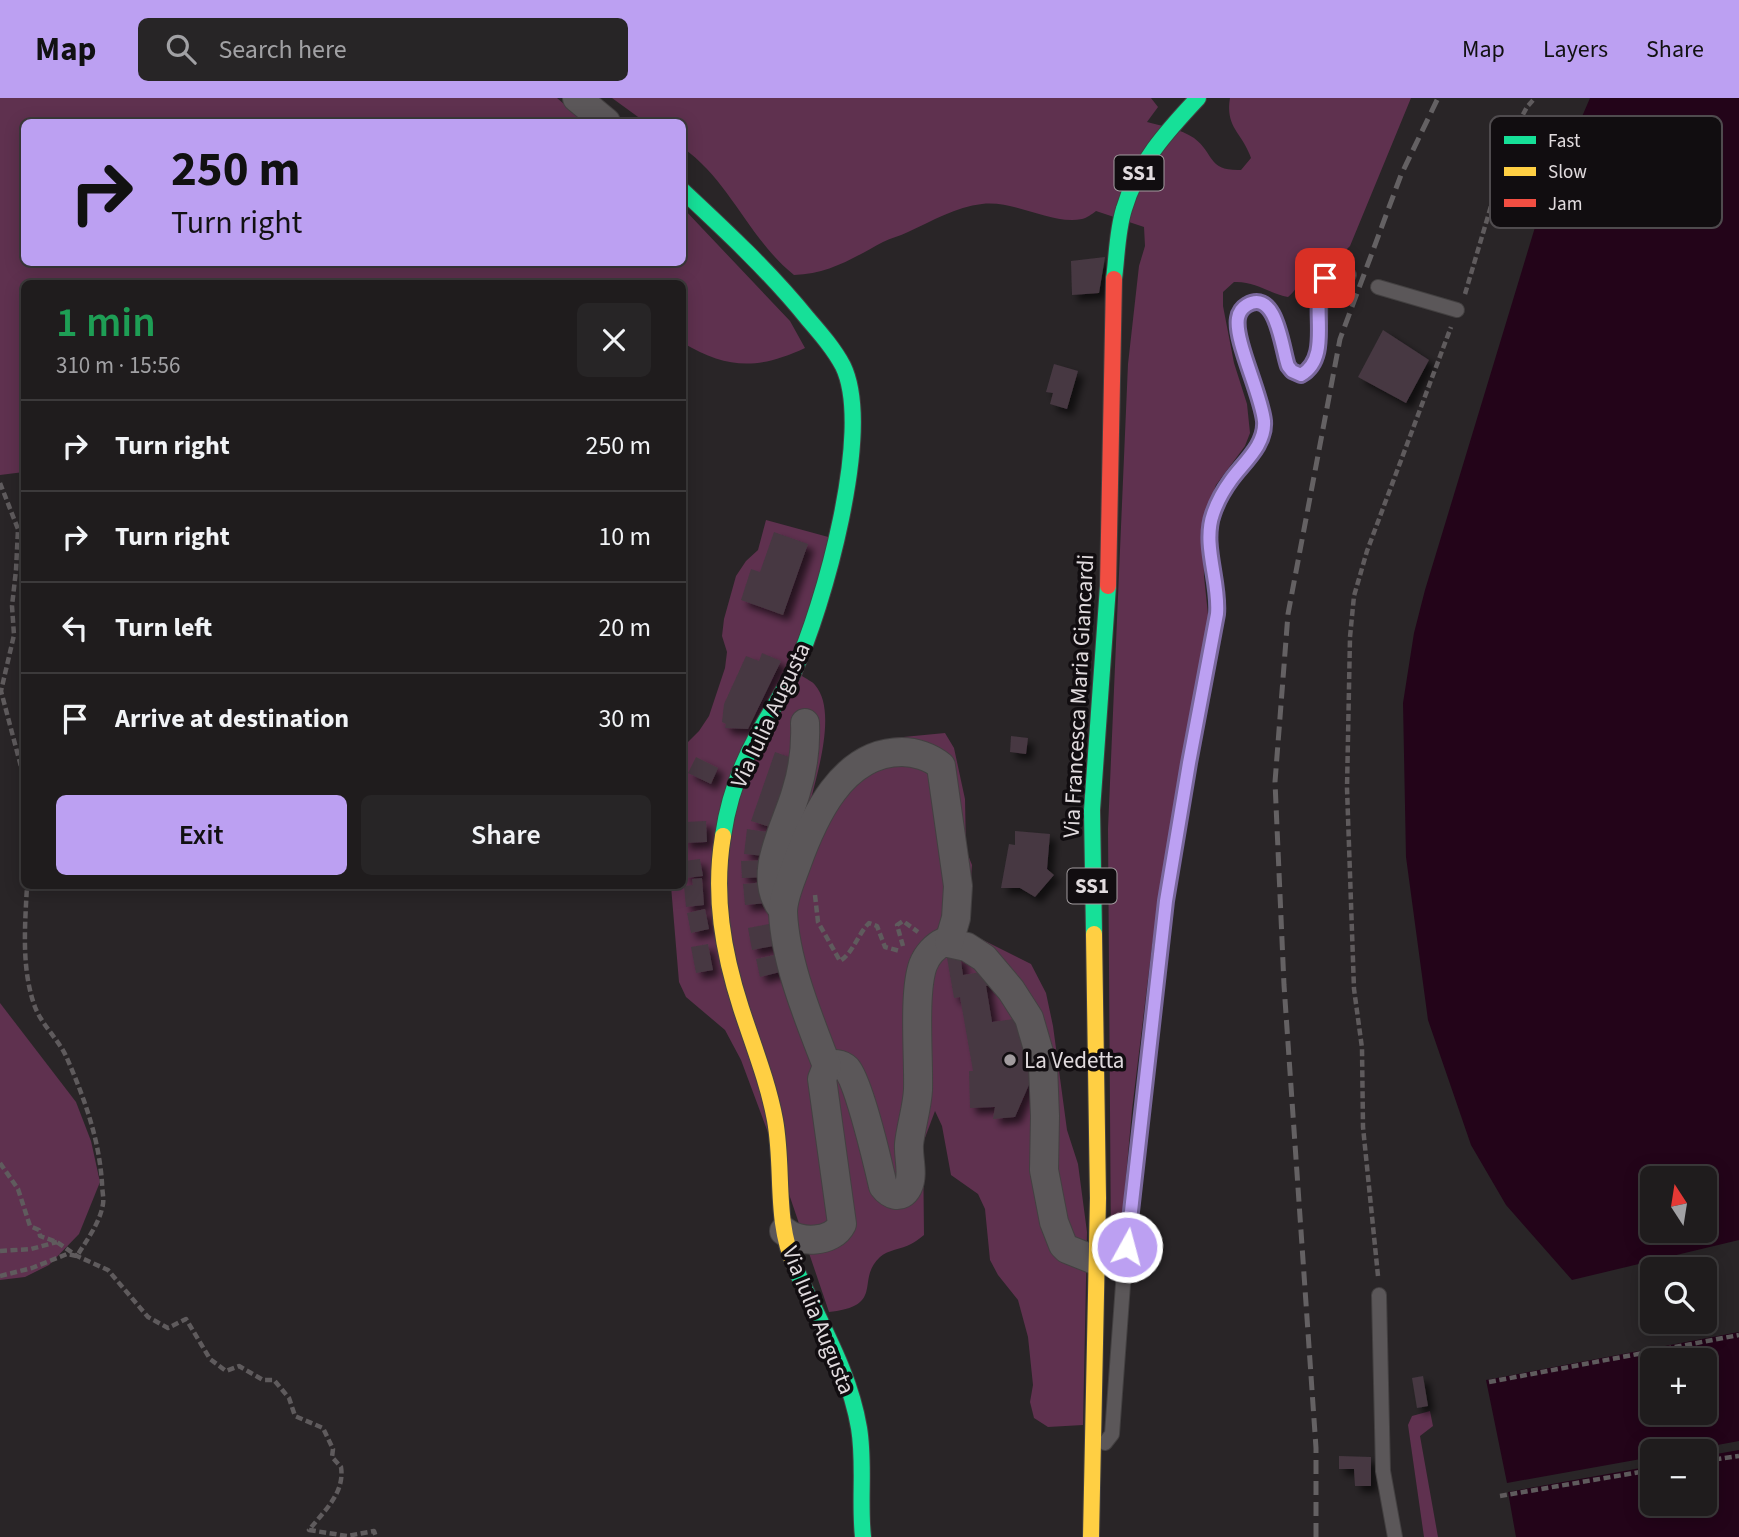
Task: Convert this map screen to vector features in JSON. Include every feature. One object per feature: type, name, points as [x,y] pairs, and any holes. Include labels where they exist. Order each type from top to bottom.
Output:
[{"type":"main road","name":"Via Francesca Maria Giancardi","points":[[1091,1537],[1099,1444],[1092,810],[1108,601],[1112,286],[1123,211],[1133,184],[1158,141],[1198,98]]},
{"type":"main road","name":"Via Iulia Augusta","points":[[686,194],[753,257],[800,308],[846,372],[851,402],[845,484],[829,570],[815,617],[787,684],[750,749],[727,810],[719,864],[719,909],[725,946],[774,1112],[786,1245],[843,1368],[861,1437],[860,1515],[863,1537]]},
{"type":"street","points":[[577,98],[602,119]]},
{"type":"street","points":[[783,910],[772,893],[771,876],[780,835],[796,792],[806,743],[805,723]]},
{"type":"street","points":[[784,1231],[803,1239],[830,1237],[840,1230],[842,1224],[822,1079],[827,1066],[808,1017],[790,955],[783,910],[789,883],[818,811],[833,791],[860,764],[874,756],[890,752],[909,752],[934,760],[941,766],[958,886],[951,935],[937,945],[923,965],[919,988],[918,1094],[909,1146],[910,1178],[904,1193],[889,1194],[883,1186],[858,1094],[847,1070],[837,1065],[827,1066]]},
{"type":"street","points":[[951,935],[984,958],[1011,990],[1029,1018],[1043,1066],[1044,1170],[1054,1222],[1067,1249],[1097,1261]]},
{"type":"lane","points":[[1099,1444],[1112,1434],[1124,1271],[1166,901],[1217,614],[1218,598],[1209,533],[1210,521],[1222,494],[1260,442],[1264,429],[1258,394],[1239,335],[1237,319],[1248,304],[1260,302],[1265,305],[1276,319],[1288,366],[1301,375],[1309,370],[1316,356],[1322,283],[1334,272],[1349,275]]},
{"type":"lane","points":[[1378,287],[1457,310]]},
{"type":"lane","points":[[1380,1295],[1384,1471],[1395,1537]]},
{"type":"path","points":[[1522,116],[1535,98]]},
{"type":"path","points":[[1380,1295],[1363,1127],[1362,1048],[1354,989],[1347,788],[1354,596],[1367,551],[1457,310],[1468,288],[1490,212]]},
{"type":"path","points":[[0,483],[18,529],[12,606],[14,635],[1,691],[21,767]]},
{"type":"path","points":[[814,886],[818,922],[840,961],[848,956],[859,933],[869,923],[877,926],[884,947],[896,951],[904,950],[897,925],[903,921],[922,935],[934,921],[951,935]]},
{"type":"path","points":[[27,889],[24,949],[34,1006],[65,1055],[79,1086],[94,1128],[100,1164],[104,1202],[98,1220],[77,1256]]},
{"type":"path","points":[[0,1163],[18,1189],[30,1226],[38,1230],[40,1236],[57,1242],[77,1256],[108,1270],[148,1317],[167,1328],[186,1319],[210,1359],[226,1371],[239,1366],[263,1380],[274,1380],[289,1398],[295,1416],[323,1428],[333,1448],[332,1457],[341,1466],[341,1485],[333,1501],[309,1530],[347,1536],[374,1531],[376,1537]]},
{"type":"path","points":[[0,1251],[30,1249],[57,1242]]},
{"type":"path","points":[[0,1276],[32,1268],[66,1254],[77,1256]]},
{"type":"path","points":[[1489,1382],[1739,1335]]},
{"type":"path","points":[[1717,1459],[1739,1456]]},
{"type":"path","points":[[1500,1496],[1640,1472]]},
{"type":"shaded area","points":[[0,98],[557,98],[582,119],[21,119],[21,266],[686,266],[686,211],[790,321],[805,348],[772,360],[743,364],[714,358],[686,345],[686,280],[21,280],[21,472],[0,475]]},
{"type":"shaded area","points":[[612,98],[1151,98],[1158,107],[1147,122],[1189,135],[1201,144],[1217,165],[1230,170],[1241,170],[1251,158],[1232,123],[1230,98],[1411,98],[1350,246],[1339,255],[1310,265],[1288,297],[1242,282],[1234,282],[1223,292],[1223,306],[1234,363],[1247,404],[1250,433],[1245,446],[1216,485],[1203,521],[1204,576],[1209,624],[1177,784],[1152,946],[1132,1110],[1119,1254],[1111,1250],[1108,829],[1128,364],[1139,266],[1145,246],[1144,227],[1096,211],[1084,218],[1070,220],[1008,206],[982,204],[944,215],[830,268],[794,275],[764,245],[714,177],[686,150],[686,119],[641,119]]},
{"type":"shaded area","points":[[1590,98],[1739,98],[1739,1240],[1668,1257],[1640,1257],[1640,1264],[1572,1280],[1506,1205],[1471,1145],[1428,1020],[1406,857],[1403,703],[1414,633],[1535,228],[1722,228],[1722,116],[1582,116]]},
{"type":"shaded area","name":"La Vedetta","points":[[766,520],[843,541],[802,676],[815,685],[822,696],[825,711],[820,762],[809,807],[861,752],[893,738],[945,733],[954,748],[965,799],[966,850],[972,865],[967,932],[1031,964],[1046,993],[1067,1130],[1078,1164],[1087,1232],[1083,1425],[1048,1427],[1034,1418],[1030,1402],[1033,1385],[1028,1337],[1018,1300],[990,1260],[985,1209],[978,1194],[951,1175],[942,1126],[935,1111],[923,1143],[924,1235],[911,1244],[880,1257],[873,1266],[864,1298],[858,1304],[829,1312],[741,1060],[725,1030],[686,997],[679,982],[671,889],[686,889],[686,744],[709,716],[725,668],[727,652],[722,636],[724,619],[736,576],[758,550]]},
{"type":"shaded area","points":[[0,1003],[76,1102],[91,1141],[100,1182],[79,1234],[49,1265],[25,1277],[0,1280]]},
{"type":"shaded area","points":[[1739,1332],[1739,1441],[1717,1445],[1717,1439],[1640,1439],[1640,1459],[1507,1483],[1486,1380],[1640,1351],[1640,1425],[1717,1425],[1717,1348],[1655,1348]]},
{"type":"shaded area","points":[[1430,1411],[1433,1426],[1420,1436],[1438,1537],[1424,1537],[1408,1425],[1412,1416]]},
{"type":"shaded area","points":[[1739,1450],[1739,1537],[1516,1537],[1508,1492],[1640,1468],[1640,1516],[1717,1516],[1717,1454]]},
{"type":"building","points":[[1105,257],[1099,293],[1072,295],[1071,261]]},
{"type":"building","points":[[1383,330],[1429,360],[1406,403],[1358,377]]},
{"type":"building","points":[[1054,364],[1078,371],[1067,409],[1050,404],[1053,393],[1046,392]]},
{"type":"building","points":[[774,532],[808,544],[783,615],[741,600],[751,569],[760,572]]},
{"type":"building","points":[[762,653],[781,661],[748,729],[725,728],[726,724],[722,722],[724,704],[746,656],[759,661]]},
{"type":"building","points":[[1011,736],[1028,738],[1026,754],[1010,752]]},
{"type":"building","points":[[775,752],[792,758],[783,784],[787,786],[773,828],[751,821]]},
{"type":"building","points":[[696,757],[718,768],[711,784],[688,773]]},
{"type":"building","points":[[706,821],[707,842],[686,843],[686,822]]},
{"type":"building","points":[[747,829],[768,832],[765,856],[744,854]]},
{"type":"building","points":[[1015,831],[1050,834],[1047,869],[1054,875],[1035,897],[1020,888],[1001,888],[1009,844],[1015,845]]},
{"type":"building","points":[[700,859],[703,876],[686,878],[686,861]]},
{"type":"building","points":[[767,860],[768,877],[742,878],[741,861]]},
{"type":"building","points":[[702,878],[704,905],[686,907],[684,889],[686,886],[693,885],[692,879]]},
{"type":"building","points":[[766,882],[768,903],[745,905],[743,884]]},
{"type":"building","points":[[705,909],[709,929],[691,933],[687,913]]},
{"type":"building","points":[[769,924],[773,946],[752,950],[748,928]]},
{"type":"building","points":[[708,944],[713,970],[696,973],[691,947]]},
{"type":"building","points":[[783,953],[788,970],[760,977],[756,959]]},
{"type":"building","points":[[960,955],[963,975],[988,971],[991,985],[986,986],[992,1022],[1014,1019],[1024,1036],[1031,1080],[1015,1117],[993,1119],[995,1107],[970,1108],[969,1071],[973,1071],[960,997],[954,998],[947,958]]},
{"type":"building","points":[[1423,1376],[1428,1406],[1417,1408],[1412,1378]]},
{"type":"building","points":[[1339,1456],[1371,1457],[1371,1486],[1355,1486],[1354,1469],[1339,1469]]},
{"type":"railway","points":[[1316,1537],[1316,1448],[1284,985],[1275,782],[1288,614],[1340,339],[1401,175],[1438,98]]},
{"type":"traffic: fast","points":[[1114,279],[1122,217],[1137,177],[1164,136],[1198,98]]},
{"type":"traffic: fast","points":[[686,194],[763,268],[822,336],[843,366],[851,395],[849,474],[841,519],[818,606],[794,671],[740,772],[731,797],[723,836]]},
{"type":"traffic: fast","points":[[1094,934],[1092,810],[1108,586]]},
{"type":"traffic: fast","points":[[795,1267],[840,1365],[854,1406],[861,1442],[863,1537]]},
{"type":"traffic: slow","points":[[723,836],[719,880],[725,945],[735,987],[772,1106],[778,1139],[784,1231],[795,1267]]},
{"type":"traffic: slow","points":[[1091,1537],[1098,1198],[1094,934]]},
{"type":"traffic: jam","points":[[1108,586],[1114,279]]},
{"type":"place","name":"La Vedetta","points":[[1010,1060]]},
{"type":"route","points":[[1127,1247],[1166,901],[1217,614],[1218,598],[1209,533],[1210,521],[1222,494],[1260,442],[1264,429],[1258,394],[1239,335],[1237,319],[1248,304],[1260,302],[1265,305],[1276,319],[1288,366],[1301,375],[1309,370],[1316,356],[1321,288],[1325,278]]}]
